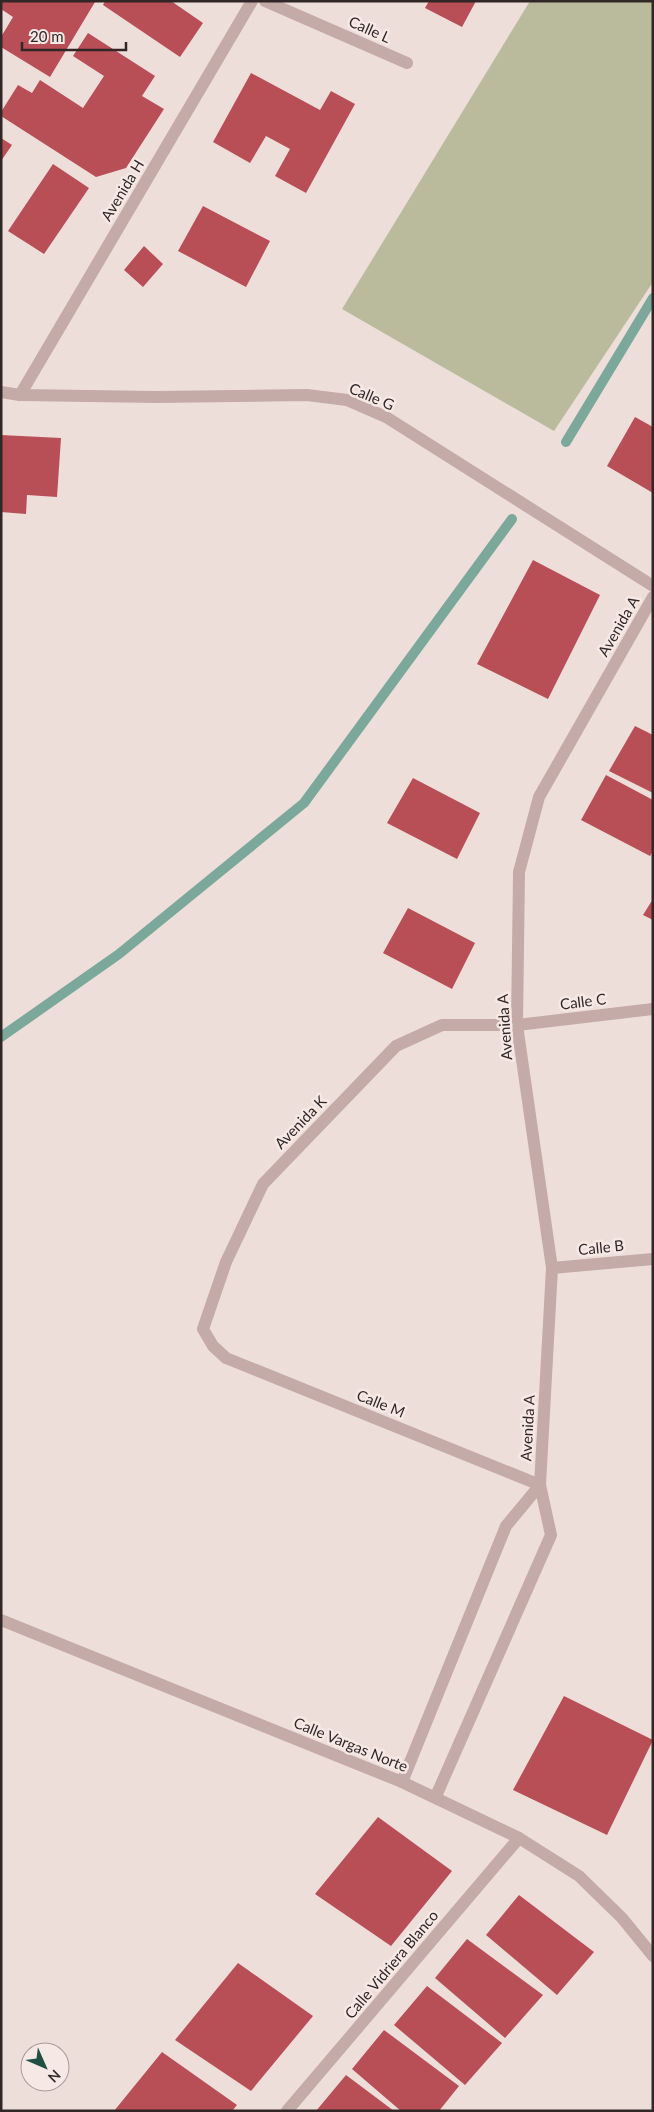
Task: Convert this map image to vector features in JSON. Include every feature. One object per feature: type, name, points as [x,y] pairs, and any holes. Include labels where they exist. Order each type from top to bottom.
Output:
[{"type":"street","name":"Avenida H","points":[[20,395],[252,1]]},
{"type":"street","name":"Calle L","points":[[265,1],[407,63]]},
{"type":"street","name":"Calle G","points":[[1,392],[20,395],[156,397],[307,395],[347,400],[386,417],[653,586]]},
{"type":"street","name":"Avenida A","points":[[436,1796],[551,1535],[540,1485],[552,1268],[517,1025],[519,872],[539,797],[653,597]]},
{"type":"street","name":"Calle C","points":[[517,1025],[653,1009]]},
{"type":"street","name":"Avenida K","points":[[213,1346],[203,1329],[226,1262],[263,1184],[396,1046],[442,1025],[517,1025]]},
{"type":"street","name":"Calle B","points":[[552,1268],[653,1259]]},
{"type":"street","name":"Calle M","points":[[213,1346],[226,1358],[540,1485]]},
{"type":"street","points":[[402,1782],[506,1526],[540,1485]]},
{"type":"street","name":"Calle Vargas Norte","points":[[1,1620],[436,1796],[519,1838],[579,1876],[622,1918],[653,1956]]},
{"type":"street","name":"Calle Vidriera Blanco","points":[[287,2111],[519,1838]]},
{"type":"green space","points":[[530,1],[653,1],[653,282],[554,431],[342,309]]},
{"type":"building","points":[[1,1],[95,2],[50,77],[1,47],[1,37],[13,17],[1,9]]},
{"type":"building","points":[[105,1],[171,1],[203,23],[180,57],[103,5]]},
{"type":"building","points":[[429,1],[476,1],[462,27],[425,8]]},
{"type":"building","points":[[88,33],[155,76],[142,96],[164,109],[126,168],[96,177],[1,116],[1,112],[18,85],[32,93],[40,80],[83,108],[104,76],[73,56]]},
{"type":"building","points":[[251,73],[320,110],[331,91],[355,104],[306,193],[275,176],[290,149],[266,136],[250,163],[213,142]]},
{"type":"building","points":[[1,138],[12,145],[1,161]]},
{"type":"building","points":[[53,164],[89,188],[44,254],[8,231]]},
{"type":"building","points":[[203,206],[270,241],[246,287],[178,251]]},
{"type":"building","points":[[144,246],[163,264],[143,287],[124,270]]},
{"type":"building","points":[[635,417],[653,427],[653,493],[607,466]]},
{"type":"building","points":[[1,435],[61,438],[57,497],[27,495],[26,514],[1,512]]},
{"type":"building","points":[[533,560],[600,595],[548,699],[477,664]]},
{"type":"building","points":[[635,726],[653,735],[653,793],[609,771]]},
{"type":"building","points":[[606,775],[653,800],[653,851],[650,856],[581,820]]},
{"type":"building","points":[[413,778],[480,813],[457,859],[387,823]]},
{"type":"building","points":[[653,899],[653,920],[643,915]]},
{"type":"building","points":[[408,908],[475,943],[452,989],[383,953]]},
{"type":"building","points":[[564,1696],[653,1740],[607,1835],[513,1790]]},
{"type":"building","points":[[378,1817],[452,1871],[391,1946],[315,1894]]},
{"type":"building","points":[[519,1895],[594,1952],[557,1995],[486,1935]]},
{"type":"building","points":[[467,1939],[543,1995],[505,2038],[435,1978]]},
{"type":"building","points":[[238,1963],[313,2016],[251,2091],[175,2040]]},
{"type":"building","points":[[427,1986],[502,2043],[465,2085],[394,2025]]},
{"type":"building","points":[[384,2030],[459,2086],[439,2111],[401,2111],[352,2069]]},
{"type":"building","points":[[162,2052],[237,2105],[232,2111],[114,2111]]},
{"type":"building","points":[[346,2075],[394,2111],[316,2111]]},
{"type":"waterway","points":[[566,442],[653,298]]},
{"type":"waterway","points":[[1,1037],[119,954],[304,803],[512,519]]}]
